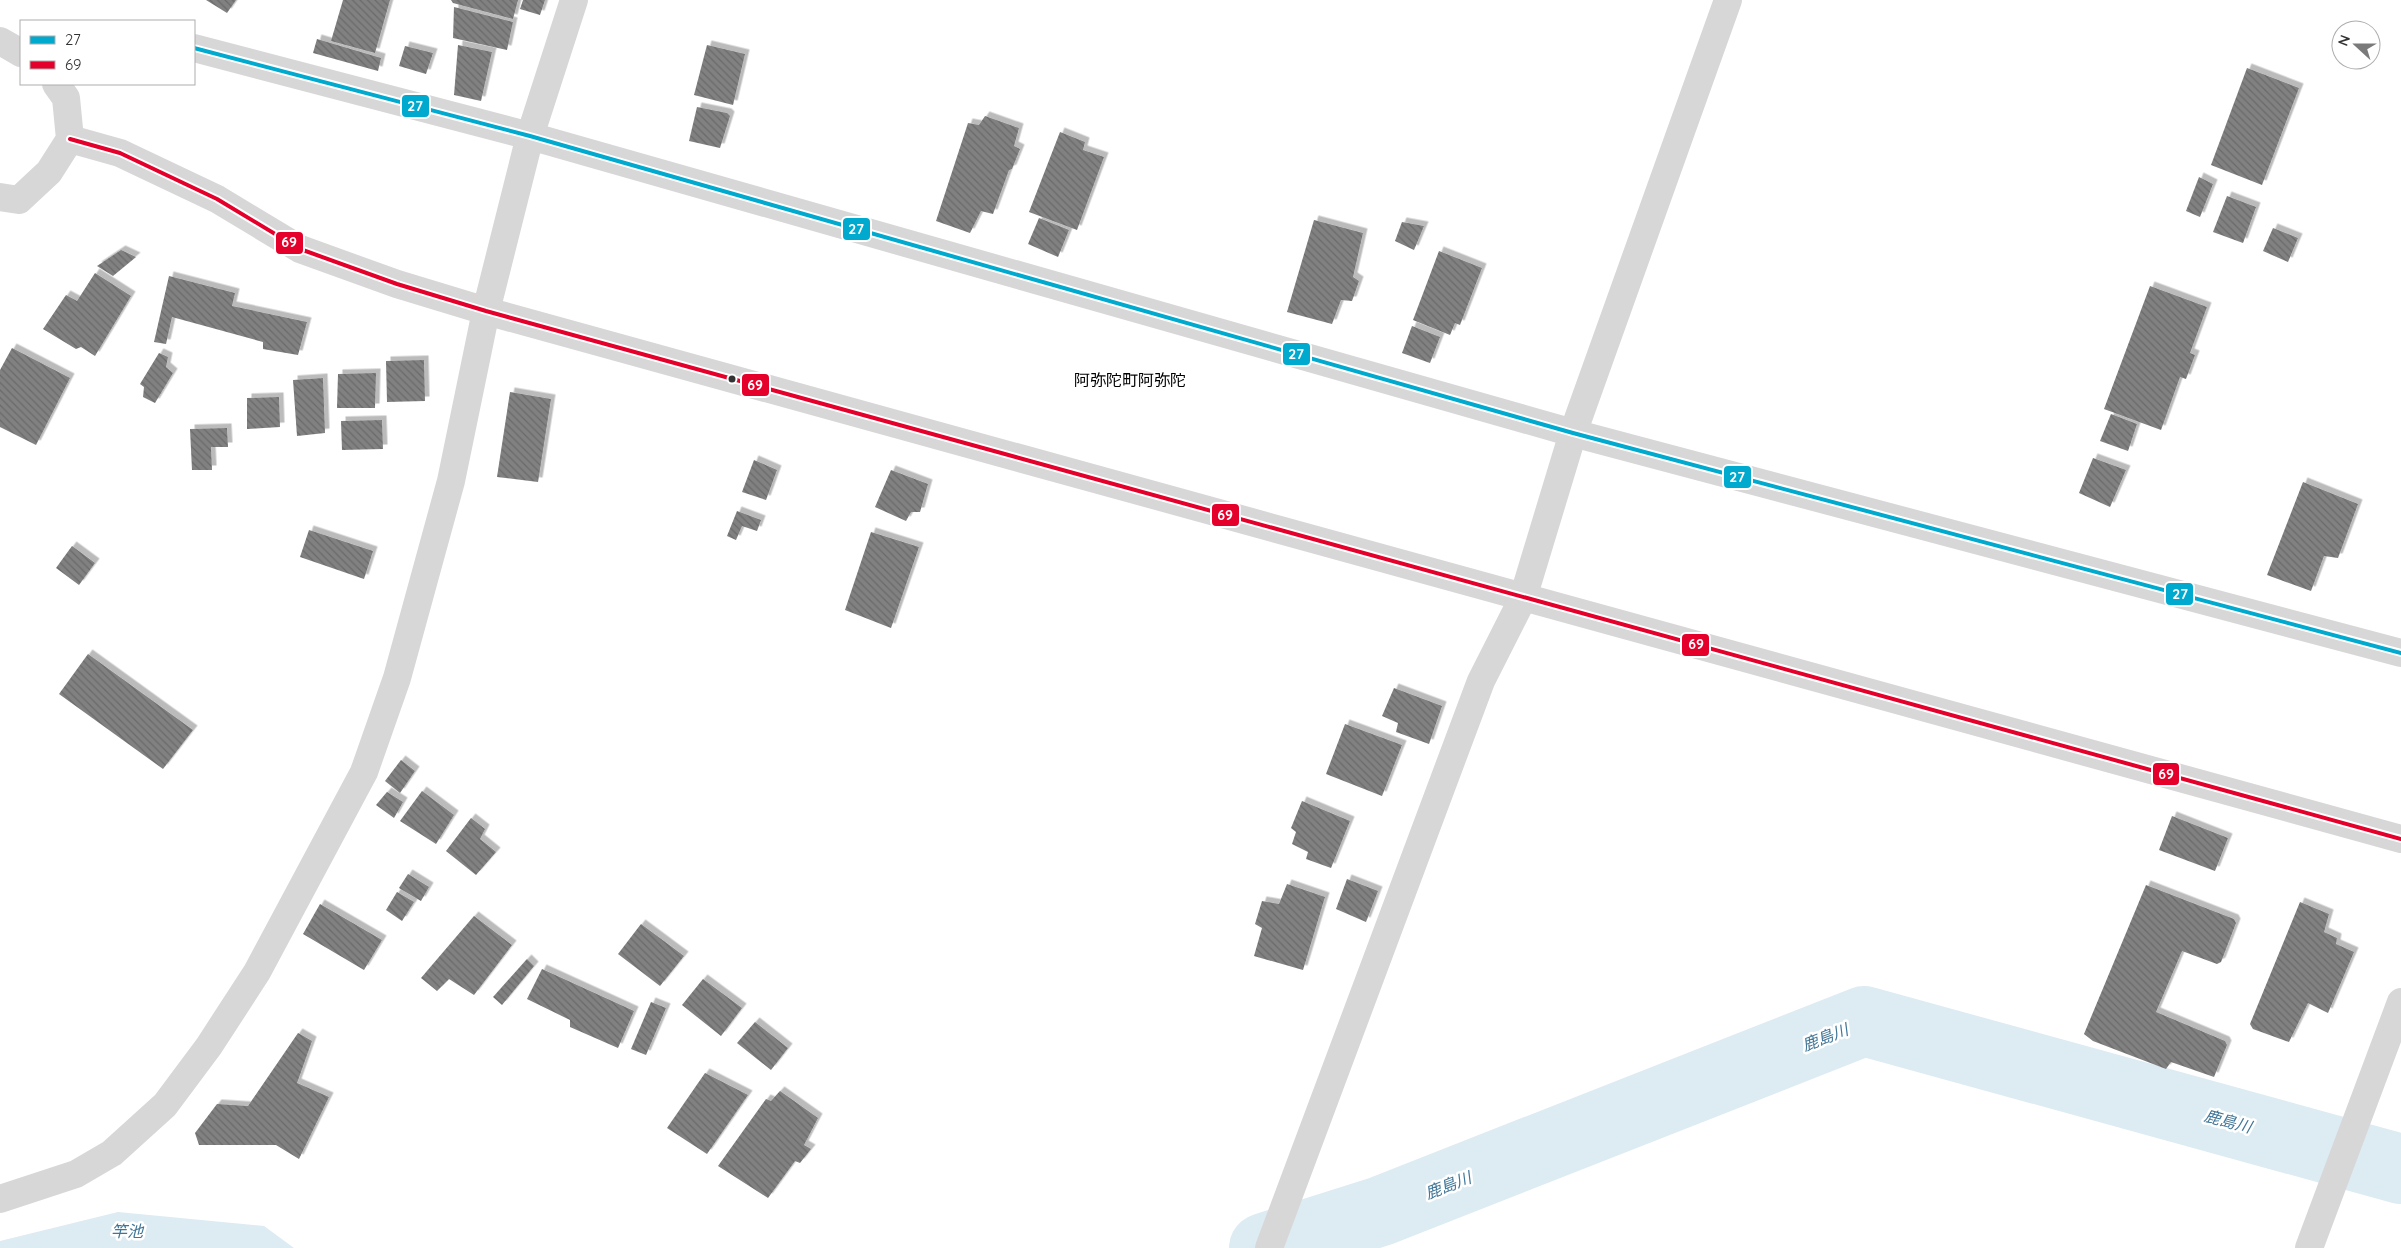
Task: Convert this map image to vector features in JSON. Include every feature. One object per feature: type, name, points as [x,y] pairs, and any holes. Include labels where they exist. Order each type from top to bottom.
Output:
[{"type":"street","points":[[0,1199],[76,1174],[112,1153],[165,1105],[209,1046],[256,972],[364,772],[397,678],[451,481],[486,311],[530,136],[574,0]]},
{"type":"street","points":[[1269,1248],[1481,681],[1523,598],[1572,433],[1728,0]]},
{"type":"street","points":[[0,41],[20,52]]},
{"type":"street","points":[[195,48],[530,136],[1572,433],[2401,653]]},
{"type":"street","points":[[0,197],[19,200],[49,172],[70,139],[66,98],[57,85]]},
{"type":"street","points":[[70,139],[120,153],[217,199],[300,249],[397,284],[486,311],[2401,839]]},
{"type":"street","points":[[2309,1248],[2401,1002]]},
{"type":"water","name":"竿池","points":[[118,1212],[264,1226],[294,1248],[0,1248],[0,1241]]},
{"type":"building","points":[[206,0],[236,0],[227,13]]},
{"type":"building","points":[[343,0],[390,0],[375,53],[331,41]]},
{"type":"building","points":[[451,0],[518,0],[513,19],[453,3]]},
{"type":"building","points":[[523,0],[545,0],[540,15],[520,9]]},
{"type":"building","points":[[454,7],[513,22],[507,50],[453,38]]},
{"type":"building","points":[[317,39],[381,58],[378,71],[313,53]]},
{"type":"building","points":[[458,45],[492,52],[481,101],[454,95]]},
{"type":"building","points":[[707,45],[745,54],[733,105],[694,95]]},
{"type":"building","points":[[405,46],[433,53],[426,74],[399,66]]},
{"type":"building","points":[[2247,68],[2299,88],[2262,185],[2211,165]]},
{"type":"building","points":[[697,107],[727,113],[730,116],[720,148],[689,141]]},
{"type":"building","points":[[985,116],[1019,128],[1014,146],[1020,149],[1012,169],[1009,170],[993,214],[981,211],[970,233],[936,221],[968,123],[979,125]]},
{"type":"building","points":[[1060,132],[1085,142],[1083,150],[1104,157],[1077,230],[1029,212]]},
{"type":"building","points":[[2199,177],[2213,184],[2200,217],[2186,211]]},
{"type":"building","points":[[2227,196],[2256,207],[2243,243],[2213,232]]},
{"type":"building","points":[[1039,218],[1069,230],[1058,257],[1028,244]]},
{"type":"building","points":[[1314,220],[1363,233],[1353,277],[1359,281],[1352,301],[1341,300],[1332,324],[1287,312]]},
{"type":"building","points":[[1402,222],[1424,226],[1414,250],[1395,241]]},
{"type":"building","points":[[2273,228],[2298,238],[2288,262],[2263,251]]},
{"type":"building","points":[[121,250],[136,257],[113,276],[97,266]]},
{"type":"building","points":[[1439,251],[1482,268],[1460,325],[1455,323],[1450,335],[1413,320]]},
{"type":"building","points":[[95,273],[131,296],[95,356],[81,347],[76,349],[43,329],[66,295],[77,301]]},
{"type":"building","points":[[169,276],[235,293],[232,306],[307,322],[298,355],[263,349],[263,342],[172,317],[166,344],[154,342]]},
{"type":"building","points":[[2150,286],[2207,307],[2190,353],[2195,355],[2186,379],[2180,377],[2161,430],[2104,409]]},
{"type":"building","points":[[1412,326],[1440,337],[1430,363],[1402,353]]},
{"type":"building","points":[[12,348],[70,378],[36,445],[0,427],[0,370]]},
{"type":"building","points":[[159,353],[168,357],[166,367],[173,373],[155,403],[143,397],[144,387],[140,384]]},
{"type":"building","points":[[424,360],[425,401],[387,402],[386,361]]},
{"type":"building","points":[[376,373],[375,408],[337,408],[338,374]]},
{"type":"building","points":[[323,378],[325,433],[297,436],[293,380]]},
{"type":"building","points":[[510,392],[551,399],[538,482],[497,477]]},
{"type":"building","points":[[279,397],[280,427],[247,429],[247,398]]},
{"type":"building","points":[[2111,414],[2137,424],[2128,451],[2100,441]]},
{"type":"building","points":[[382,420],[383,449],[342,450],[341,421]]},
{"type":"building","points":[[227,428],[228,447],[211,447],[212,470],[192,470],[190,429]]},
{"type":"building","points":[[2093,458],[2126,470],[2110,507],[2079,493]]},
{"type":"building","points":[[754,460],[777,470],[766,500],[742,492]]},
{"type":"building","points":[[891,470],[928,484],[920,512],[911,512],[906,521],[875,507]]},
{"type":"building","points":[[2303,482],[2358,504],[2338,558],[2324,556],[2311,591],[2267,575]]},
{"type":"building","points":[[737,511],[761,520],[757,531],[742,526],[736,540],[727,536]]},
{"type":"building","points":[[309,530],[373,551],[364,579],[300,557]]},
{"type":"building","points":[[871,532],[919,547],[891,628],[845,610]]},
{"type":"building","points":[[72,546],[95,563],[79,585],[56,568]]},
{"type":"building","points":[[88,654],[193,730],[163,769],[59,694]]},
{"type":"building","points":[[1394,688],[1442,706],[1429,744],[1396,732],[1398,723],[1382,716]]},
{"type":"building","points":[[1345,724],[1402,745],[1382,796],[1326,774]]},
{"type":"building","points":[[401,760],[415,771],[400,793],[385,781]]},
{"type":"building","points":[[422,791],[454,815],[436,844],[400,821]]},
{"type":"building","points":[[387,792],[403,802],[394,818],[376,805]]},
{"type":"building","points":[[1302,801],[1350,821],[1331,868],[1306,859],[1308,852],[1292,844],[1296,832],[1291,828]]},
{"type":"building","points":[[2172,816],[2228,838],[2215,871],[2159,850]]},
{"type":"building","points":[[471,818],[485,829],[480,839],[496,852],[476,875],[446,851]]},
{"type":"building","points":[[408,874],[429,887],[421,901],[399,888]]},
{"type":"building","points":[[1347,879],[1378,891],[1366,922],[1336,909]]},
{"type":"building","points":[[1287,884],[1325,897],[1303,970],[1254,956],[1262,928],[1255,924],[1262,901],[1279,904]]},
{"type":"building","points":[[2146,885],[2234,919],[2236,923],[2221,962],[2217,964],[2182,951],[2156,1012],[2225,1041],[2227,1045],[2214,1077],[2171,1062],[2166,1069],[2093,1041],[2084,1034]]},
{"type":"building","points":[[397,892],[414,902],[402,921],[386,910]]},
{"type":"building","points":[[2300,902],[2329,914],[2324,932],[2337,938],[2336,944],[2354,952],[2328,1013],[2308,1003],[2289,1042],[2253,1029],[2250,1024]]},
{"type":"building","points":[[320,904],[382,940],[364,970],[303,934]]},
{"type":"building","points":[[474,916],[512,945],[474,995],[449,979],[437,991],[421,978]]},
{"type":"building","points":[[641,924],[684,956],[660,986],[618,954]]},
{"type":"building","points":[[527,959],[534,966],[502,1005],[493,997]]},
{"type":"building","points":[[542,969],[634,1011],[618,1048],[570,1027],[570,1020],[527,999]]},
{"type":"building","points":[[703,979],[742,1008],[721,1036],[682,1005]]},
{"type":"building","points":[[651,1002],[666,1008],[646,1055],[631,1049]]},
{"type":"building","points":[[755,1022],[788,1048],[771,1070],[737,1043]]},
{"type":"building","points":[[298,1033],[312,1041],[297,1083],[329,1097],[299,1159],[276,1145],[199,1145],[195,1133],[217,1104],[248,1106]]},
{"type":"building","points":[[705,1073],[748,1095],[707,1154],[667,1128]]},
{"type":"building","points":[[780,1091],[818,1118],[804,1145],[811,1149],[800,1163],[795,1161],[768,1198],[718,1166],[766,1099],[771,1101]]},
{"type":"waterway","name":"鹿島川","points":[[1264,1248],[1381,1211],[1864,1021],[2401,1169]]},
{"type":"transit line","name":"27","points":[[195,48],[530,136],[1573,433],[2401,653]]},
{"type":"transit line","name":"69","points":[[70,139],[120,153],[217,199],[300,249],[397,284],[486,311],[2401,839]]},
{"type":"district","name":"阿弥陀町阿弥陀","points":[[1130,380]]}]
